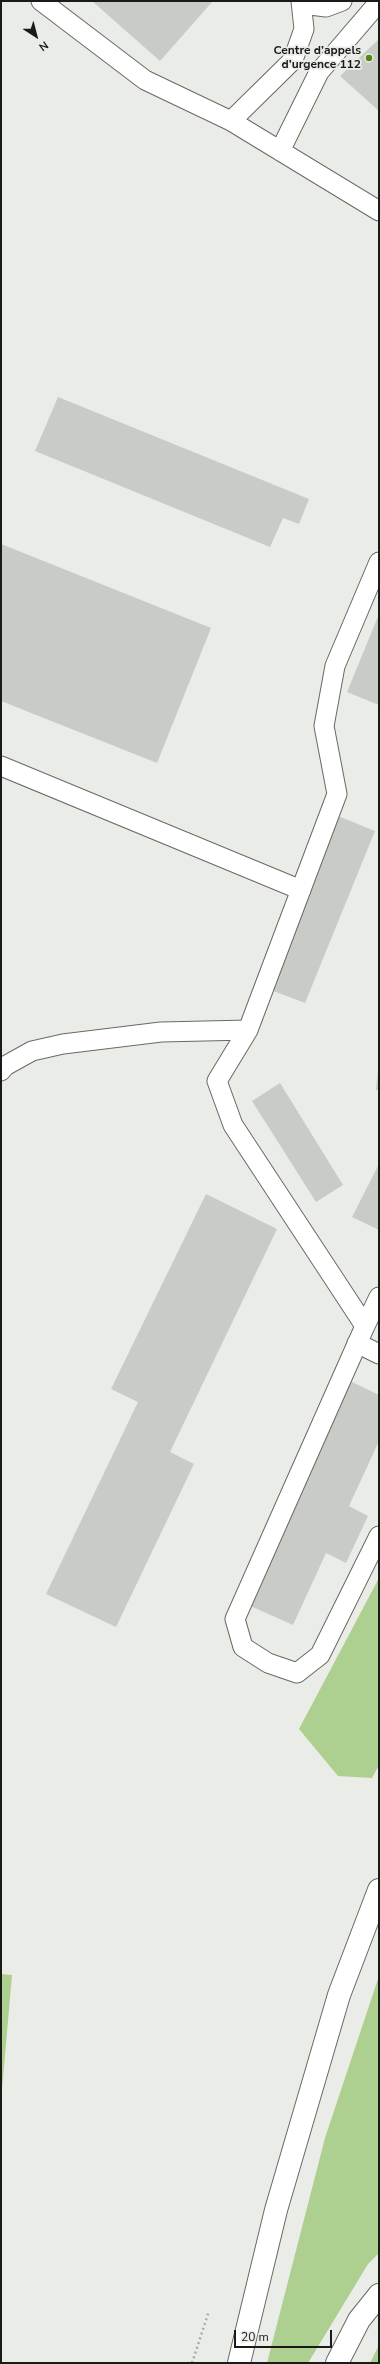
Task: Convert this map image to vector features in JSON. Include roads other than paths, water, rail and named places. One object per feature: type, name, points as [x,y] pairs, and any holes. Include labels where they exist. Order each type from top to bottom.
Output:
[{"type":"highway","points":[[239,2363],[276,2210],[335,2009],[379,1890]]},
{"type":"highway","points":[[337,2363],[360,2320],[379,2295]]},
{"type":"lane","points":[[41,1],[145,80],[231,121],[379,211]]},
{"type":"lane","points":[[231,121],[293,60],[304,29],[302,2],[326,7],[342,1]]},
{"type":"lane","points":[[280,151],[319,72],[379,2]]},
{"type":"lane","points":[[379,562],[335,666],[324,726],[337,794],[248,1030],[217,1081],[233,1125],[361,1335],[379,1354]]},
{"type":"lane","points":[[1,766],[301,890]]},
{"type":"lane","points":[[1,1071],[4,1066],[32,1051],[63,1044],[161,1032],[248,1030]]},
{"type":"lane","points":[[379,1297],[235,1620],[243,1647],[268,1663],[297,1673],[320,1655],[379,1536]]},
{"type":"place","name":"Centre d’appels d’urgence 112","points":[[369,58]]}]
